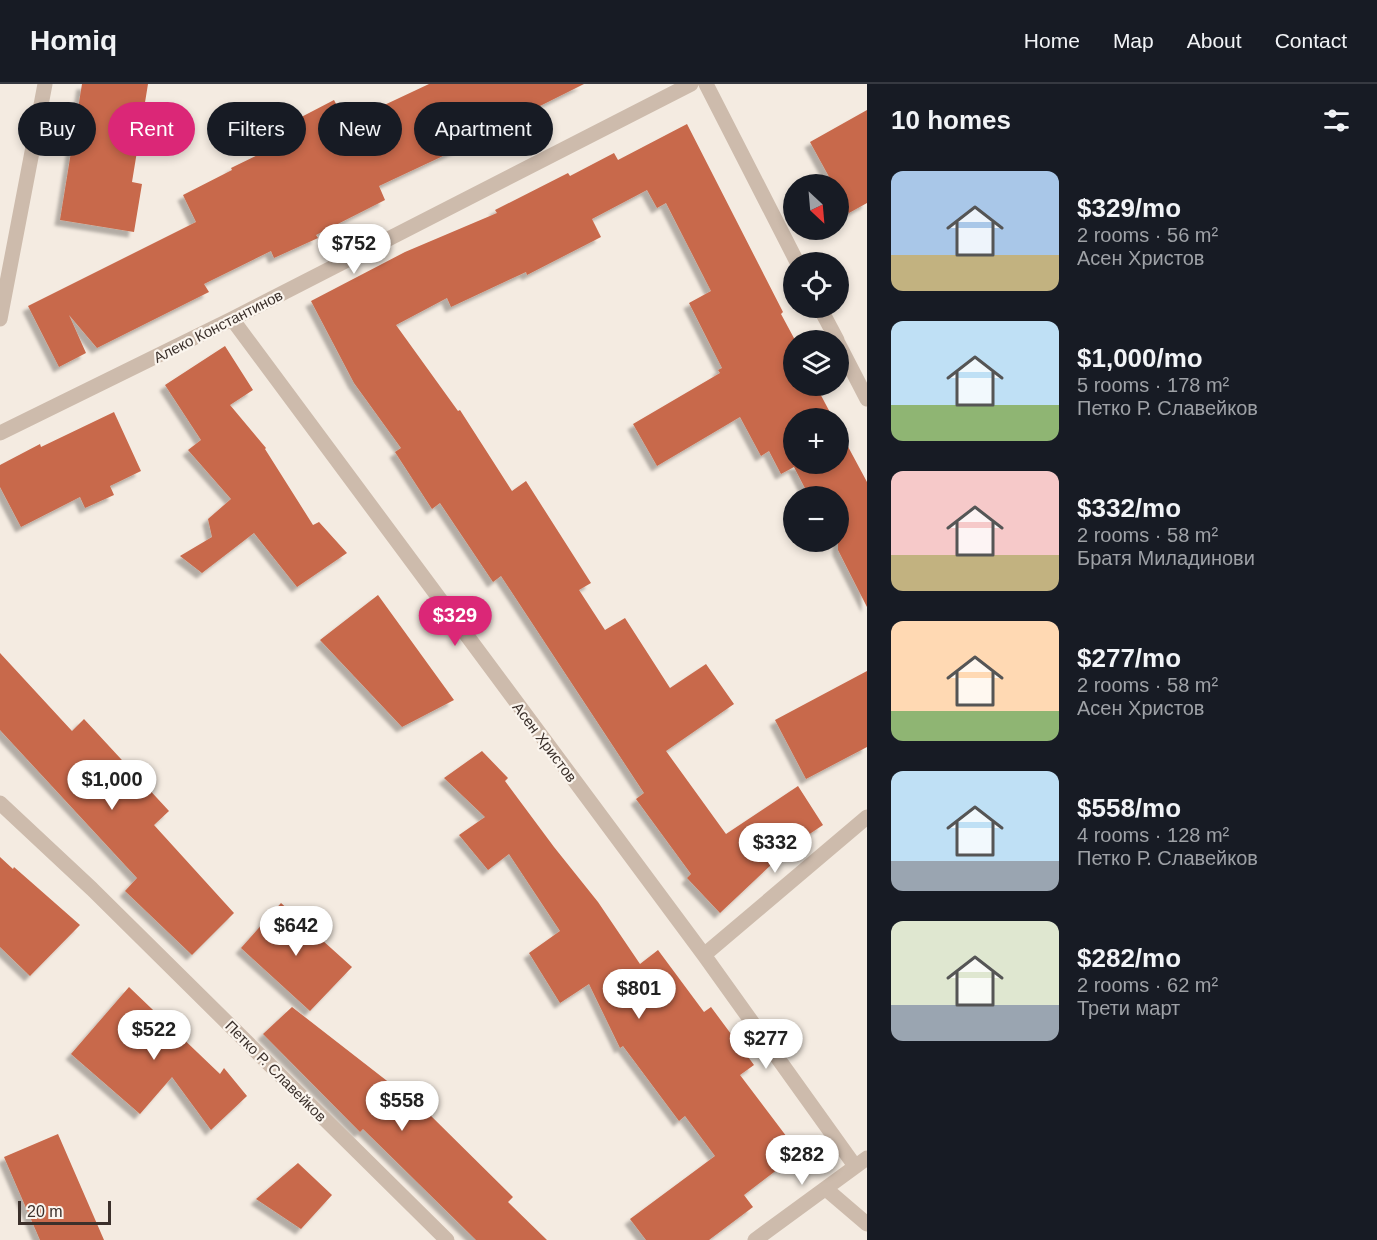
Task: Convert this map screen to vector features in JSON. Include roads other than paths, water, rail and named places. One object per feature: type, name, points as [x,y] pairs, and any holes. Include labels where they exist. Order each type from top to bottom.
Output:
[{"type":"street","points":[[0,319],[45,84]]},
{"type":"street","name":"Алеко Константинов","points":[[0,433],[232,320],[691,84]]},
{"type":"street","points":[[706,84],[792,252]]},
{"type":"street","name":"Асен Христов","points":[[232,320],[704,955],[861,1162]]},
{"type":"street","points":[[849,364],[867,399]]},
{"type":"street","name":"Петко Р. Славейков","points":[[0,802],[92,889],[447,1240]]},
{"type":"street","points":[[704,955],[867,817]]},
{"type":"street","points":[[755,1240],[861,1162]]},
{"type":"street","points":[[826,1189],[867,1224]]}]
